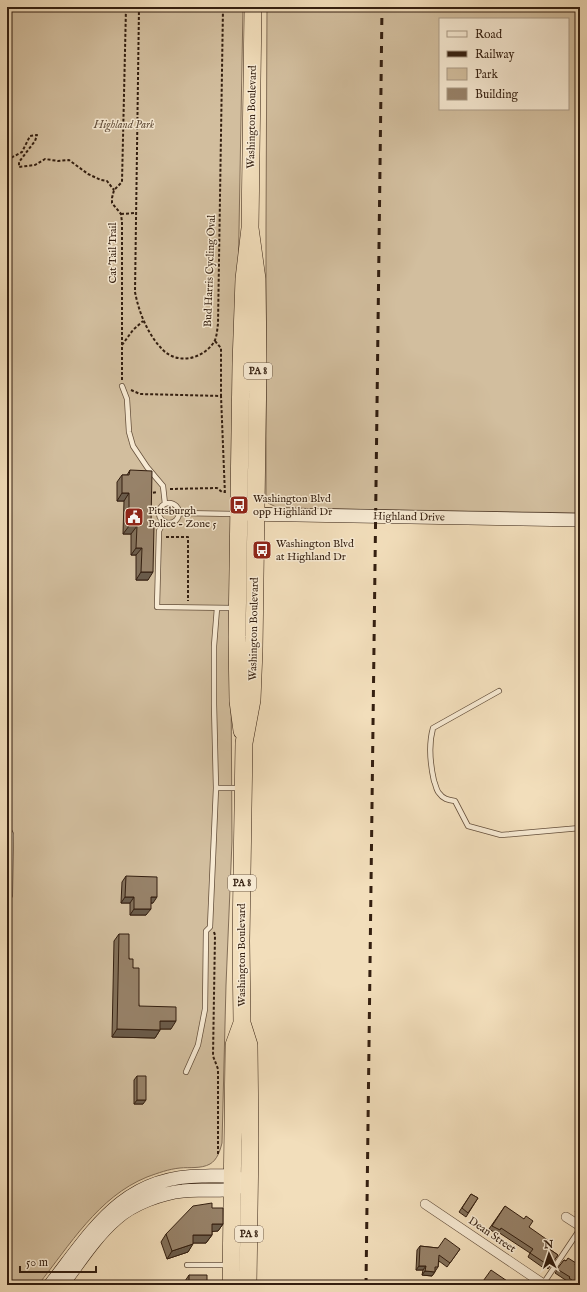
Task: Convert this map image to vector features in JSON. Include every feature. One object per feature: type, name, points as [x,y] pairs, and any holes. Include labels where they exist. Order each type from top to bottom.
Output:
[{"type":"highway","name":"Washington Boulevard","points":[[248,1285],[250,1183],[249,1045],[242,1023],[241,933],[244,743],[238,700],[238,608],[232,514],[241,364],[244,279],[250,228],[253,7]]},
{"type":"highway","name":"Washington Boulevard","points":[[244,743],[253,693],[258,364],[257,286],[250,228]]},
{"type":"highway","name":"Washington Boulevard","points":[[231,1285],[234,1044],[242,1023]]},
{"type":"main road","name":"Highland Drive","points":[[232,514],[580,520]]},
{"type":"main road","points":[[50,1285],[103,1217],[133,1194],[161,1182],[181,1177],[233,1183],[250,1183]]},
{"type":"main road","points":[[62,1285],[104,1231],[116,1218],[127,1211],[174,1192],[233,1183]]},
{"type":"street","name":"Dean Street","points":[[425,1204],[544,1284]]},
{"type":"street","points":[[566,1217],[580,1228]]},
{"type":"lane","points":[[122,386],[126,399],[129,432],[134,446],[146,467],[163,486],[165,504]]},
{"type":"lane","points":[[165,504],[172,504],[177,507],[179,513],[175,521],[169,523],[164,521],[160,513],[161,508],[165,504]]},
{"type":"lane","points":[[179,513],[232,514]]},
{"type":"lane","points":[[164,521],[159,531],[157,607],[238,608]]},
{"type":"lane","points":[[186,1072],[198,1044],[205,1009],[206,931],[210,927],[216,788],[214,646],[217,608]]},
{"type":"lane","points":[[499,691],[433,728],[430,738],[430,753],[432,774],[437,792],[445,799],[455,801],[468,826],[494,833],[501,834],[580,828]]},
{"type":"lane","points":[[216,788],[244,788]]},
{"type":"lane","points":[[7,827],[11,834],[10,895],[7,903]]},
{"type":"lane","points":[[544,1284],[580,1228]]},
{"type":"lane","points":[[187,1265],[232,1266]]},
{"type":"path","points":[[7,160],[22,152],[30,136],[37,135],[35,141],[19,162],[19,168],[35,165],[45,158],[58,161],[69,160],[88,174],[107,181],[114,190],[122,182],[126,7]]},
{"type":"path","name":"Bud Harris Cycling Oval","points":[[139,7],[134,292],[143,321],[162,350],[182,359],[198,356],[205,352],[215,341],[218,324],[223,7]]},
{"type":"path","name":"Cat Tail Trail","points":[[114,190],[112,194],[112,204],[120,214],[122,222],[122,386]]},
{"type":"path","points":[[120,214],[136,213]]},
{"type":"path","points":[[122,346],[133,330],[143,321]]},
{"type":"path","points":[[215,341],[221,348],[224,492],[232,514]]},
{"type":"path","points":[[140,394],[221,396]]},
{"type":"path","points":[[168,490],[172,488],[217,488],[222,492],[231,492]]},
{"type":"path","points":[[147,492],[152,493],[158,491]]},
{"type":"path","points":[[164,535],[165,537],[188,537],[188,601]]},
{"type":"path","points":[[215,934],[213,1056],[218,1069],[218,1155]]},
{"type":"green space","name":"Highland Park","points":[[7,7],[243,7],[231,678],[232,841],[226,985],[222,1143],[216,1158],[206,1166],[172,1169],[155,1174],[130,1186],[114,1197],[99,1209],[86,1224],[38,1285],[7,1285]]},
{"type":"green space","points":[[267,7],[580,7],[580,513],[278,508],[268,503],[266,500]]},
{"type":"building","name":"Pittsburgh Police - Zone 5","points":[[130,470],[152,471],[151,525],[154,525],[153,572],[141,572],[142,548],[136,548],[137,526],[129,526],[129,493],[122,493],[122,475],[129,475]]},
{"type":"building","points":[[126,876],[157,877],[157,897],[151,897],[151,909],[134,909],[134,897],[125,897]]},
{"type":"building","points":[[119,934],[129,934],[129,959],[133,959],[133,968],[139,968],[139,1006],[176,1007],[176,1021],[160,1021],[160,1030],[117,1029]]},
{"type":"building","points":[[137,1076],[146,1076],[146,1100],[137,1100]]},
{"type":"building","points":[[471,1194],[478,1198],[468,1213],[462,1208]]},
{"type":"building","points":[[212,1203],[212,1208],[223,1208],[223,1224],[212,1224],[212,1235],[193,1235],[193,1244],[172,1251],[166,1234],[193,1206]]},
{"type":"building","points":[[505,1206],[524,1219],[526,1216],[533,1221],[529,1227],[549,1241],[545,1246],[558,1255],[551,1265],[548,1265],[530,1253],[533,1249],[501,1228],[500,1230],[492,1226]]},
{"type":"building","points":[[445,1238],[460,1249],[450,1263],[439,1255],[438,1267],[435,1267],[435,1272],[425,1271],[426,1266],[419,1266],[420,1246],[438,1248]]},
{"type":"building","points":[[568,1258],[576,1263],[575,1265],[580,1268],[580,1277],[576,1283],[569,1278],[570,1277],[557,1269],[564,1260],[566,1261]]},
{"type":"building","points":[[491,1270],[513,1285],[481,1284]]},
{"type":"building","points":[[189,1275],[207,1275],[207,1285],[189,1285]]},
{"type":"railway","points":[[366,1285],[382,7]]},
{"type":"place","name":"Washington Blvd opp Highland Dr","points":[[239,505]]},
{"type":"place","name":"Pittsburgh Police - Zone 5","points":[[134,517]]},
{"type":"place","name":"Washington Blvd at Highland Dr","points":[[262,550]]}]
